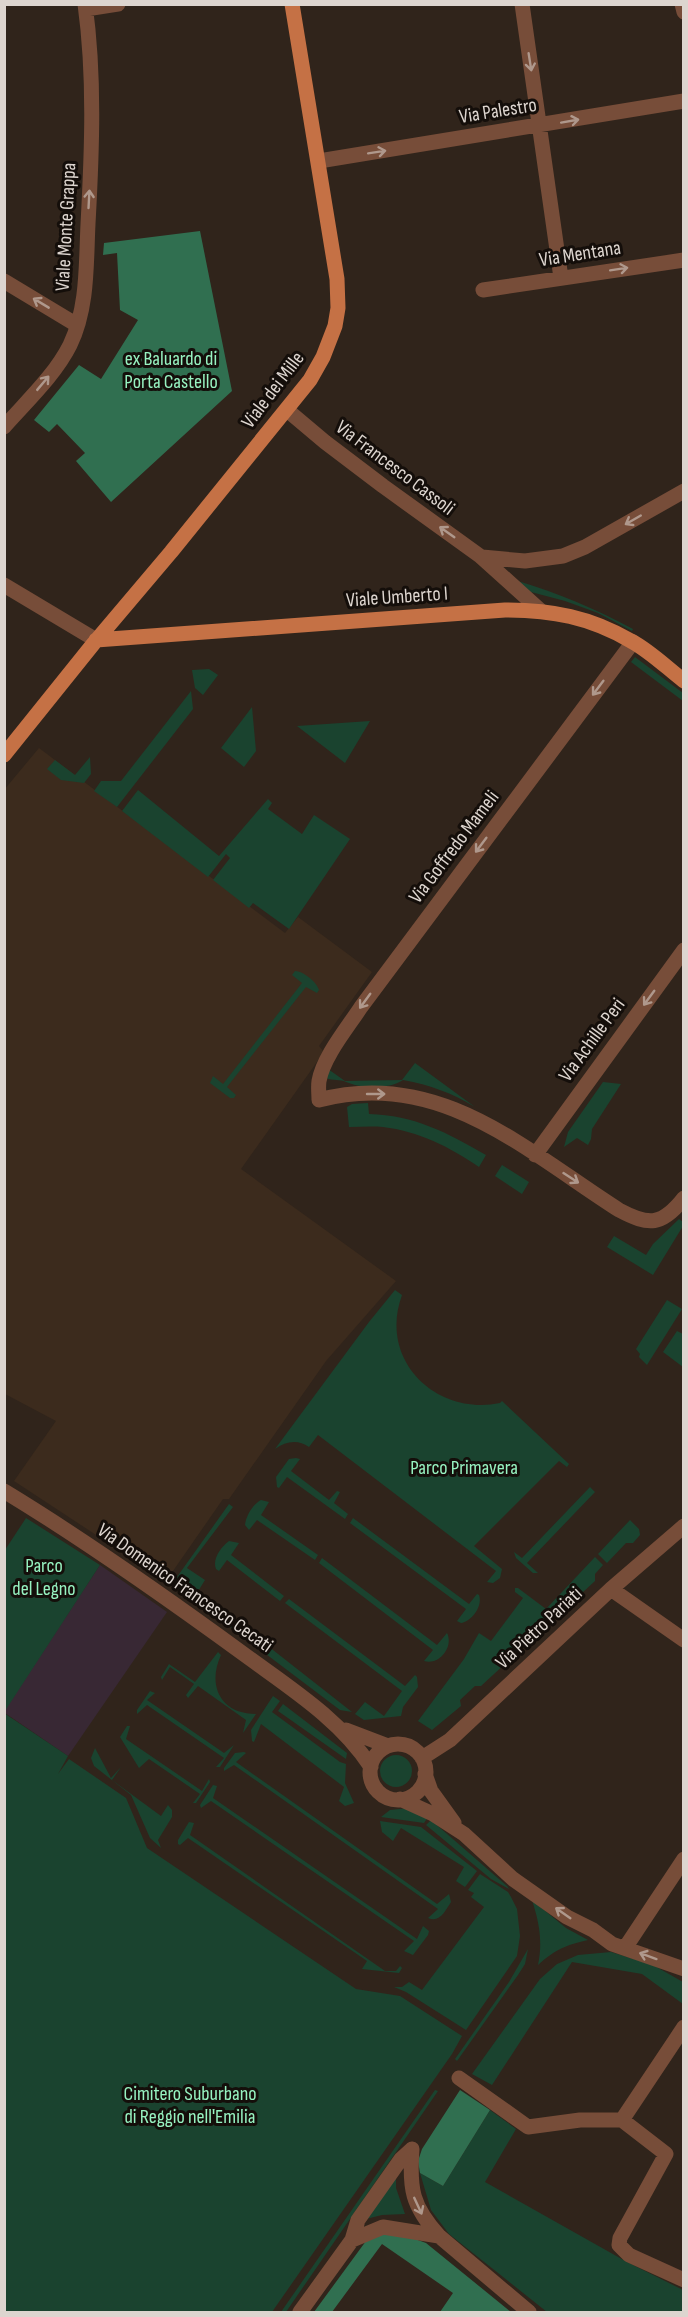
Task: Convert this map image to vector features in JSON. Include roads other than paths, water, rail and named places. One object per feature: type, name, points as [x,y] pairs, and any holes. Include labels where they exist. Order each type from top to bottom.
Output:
[{"type":"main road","name":"Viale dei Mille","points":[[4,755],[96,640],[287,410],[320,364],[335,326],[338,308],[337,279],[292,4]]},
{"type":"main road","name":"Viale Umberto I","points":[[96,640],[505,610],[540,610],[595,623],[633,642],[684,681]]},
{"type":"street","points":[[85,7],[118,4]]},
{"type":"street","points":[[522,4],[561,278]]},
{"type":"street","points":[[682,4],[684,12]]},
{"type":"street","name":"Viale Monte Grappa","points":[[4,427],[61,360],[70,344],[84,300],[93,128],[92,78],[85,7]]},
{"type":"street","name":"Via Palestro","points":[[319,161],[684,101]]},
{"type":"street","name":"Via Mentana","points":[[483,290],[684,260]]},
{"type":"street","points":[[4,281],[77,325]]},
{"type":"street","name":"Via Francesco Cassoli","points":[[287,410],[383,486],[480,556],[540,610]]},
{"type":"street","name":"Via Francesco Cassoli","points":[[480,556],[525,561],[563,556],[585,547],[684,491]]},
{"type":"street","points":[[4,585],[96,640]]},
{"type":"street","name":"Via Goffredo Mameli","points":[[633,642],[361,1007],[332,1052],[319,1084],[319,1100],[343,1094],[394,1094],[431,1100],[474,1116],[619,1210],[642,1220],[661,1220],[684,1198]]},
{"type":"street","name":"Via Achille Peri","points":[[535,1155],[684,950]]},
{"type":"street","name":"Via Domenico Francesco Cecati","points":[[4,1491],[175,1602],[338,1726]]},
{"type":"street","name":"Via Pietro Pariati","points":[[422,1758],[450,1740],[611,1589],[684,1526]]},
{"type":"street","points":[[611,1589],[684,1640]]},
{"type":"street","points":[[338,1726],[388,1746]]},
{"type":"street","points":[[338,1726],[362,1752],[371,1767]]},
{"type":"street","points":[[464,1834],[433,1814],[400,1799],[387,1797],[380,1792],[371,1778],[371,1767],[376,1754],[388,1746],[399,1744],[408,1746],[422,1758],[425,1774],[435,1798],[464,1834],[513,1879],[567,1917],[593,1930],[612,1944],[684,1969]]},
{"type":"street","points":[[400,1799],[412,1796],[419,1790],[425,1774]]},
{"type":"street","points":[[625,1948],[684,1859]]},
{"type":"street","points":[[622,2120],[684,2026]]},
{"type":"street","points":[[459,2078],[528,2127],[580,2120],[622,2120],[666,2154],[620,2238],[619,2245],[629,2255],[684,2280]]},
{"type":"street","points":[[300,2313],[352,2240],[358,2220],[401,2159],[412,2149],[411,2187],[417,2208],[439,2236],[529,2313]]},
{"type":"street","points":[[352,2240],[383,2227],[439,2236]]},
{"type":"park label","name":"ex Baluardo di Porta Castello","points":[[171,370]]},
{"type":"park label","name":"Parco Primavera","points":[[464,1468]]},
{"type":"park label","name":"Parco del Legno","points":[[44,1578]]},
{"type":"park label","name":"Cimitero Suburbano di Reggio nell'Emilia","points":[[190,2106]]}]
